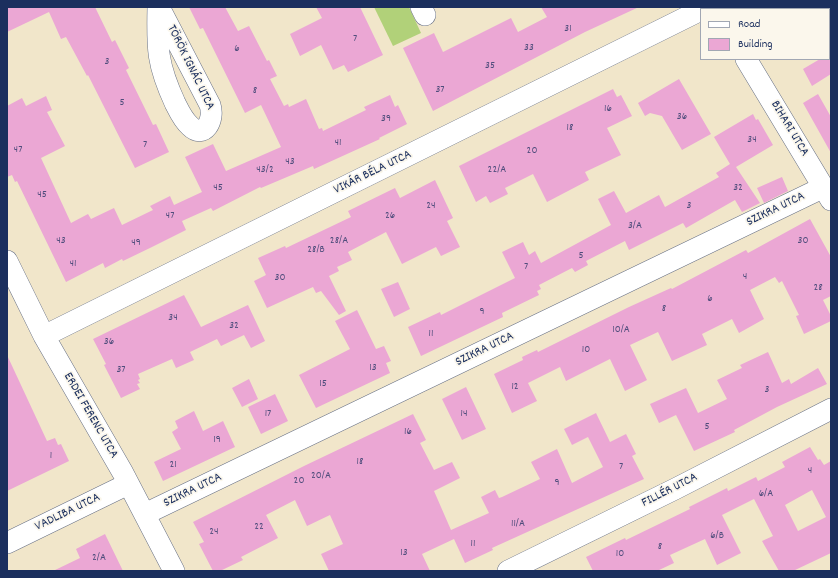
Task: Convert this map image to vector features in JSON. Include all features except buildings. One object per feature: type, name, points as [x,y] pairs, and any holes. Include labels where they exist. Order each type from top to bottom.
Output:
[{"type":"street","name":"TÖRÖK IGNÁC UTCA","points":[[158,7],[210,105],[212,119],[209,125],[204,129],[198,130],[192,128],[185,121],[163,75],[158,55],[158,7]]},
{"type":"street","name":"VIKÁR BÉLA UTCA","points":[[44,336],[700,10]]},
{"type":"street","name":"BIHARI UTCA","points":[[747,60],[827,193]]},
{"type":"street","name":"SZIKRA UTCA","points":[[145,514],[827,193]]},
{"type":"street","name":"ERDEI FERENC UTCA","points":[[7,261],[44,336],[145,514],[174,571]]},
{"type":"street","name":"FILLÉR UTCA","points":[[508,571],[675,489],[831,409]]},
{"type":"street","name":"VADLIBA UTCA","points":[[7,543],[128,484]]},
{"type":"green space","points":[[374,7],[409,7],[421,33],[393,46]]}]
